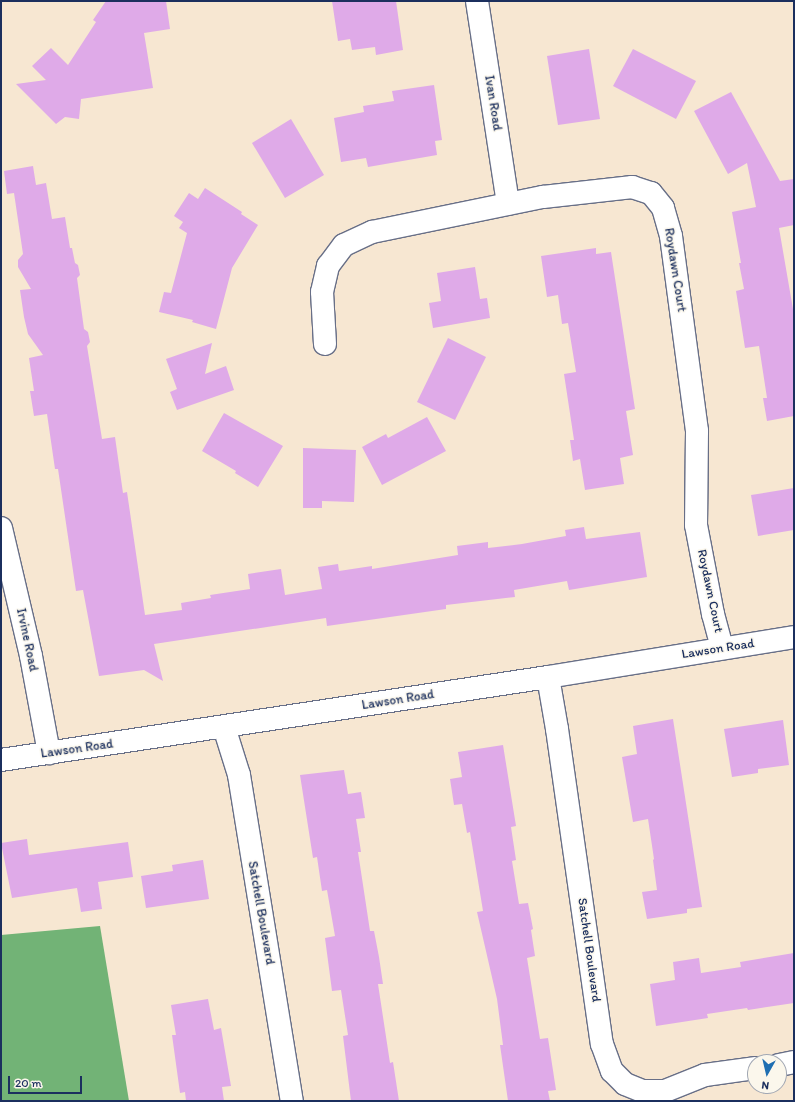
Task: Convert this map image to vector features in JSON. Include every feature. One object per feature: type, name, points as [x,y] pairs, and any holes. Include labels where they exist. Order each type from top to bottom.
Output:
[{"type":"street","name":"Ivan Road","points":[[477,1],[508,204]]},
{"type":"street","name":"Roydawn Court","points":[[325,344],[322,292],[328,266],[344,245],[372,232],[543,197],[632,187],[651,193],[663,208],[671,236],[697,431],[696,525],[712,614],[722,648]]},
{"type":"street","name":"Irvine Road","points":[[1,528],[31,656],[49,753]]},
{"type":"street","name":"Lawson Road","points":[[1,760],[548,677],[794,637]]},
{"type":"street","name":"Satchell Boulevard","points":[[548,677],[557,724],[602,1044],[612,1071],[625,1084],[631,1087],[642,1091],[665,1091],[705,1075],[747,1069]]},
{"type":"street","name":"Satchell Boulevard","points":[[224,727],[239,775],[292,1101]]},
{"type":"green space","points":[[100,926],[129,1101],[1,1101],[1,935]]},
{"type":"building","points":[[106,1],[166,1],[170,29],[144,33],[153,88],[81,99],[79,119],[65,117],[56,124],[16,84],[46,80],[32,66],[51,48],[68,65],[96,22],[93,20]]},
{"type":"building","points":[[332,1],[396,1],[403,50],[376,55],[375,47],[352,50],[350,39],[338,41]]},
{"type":"building","points":[[589,49],[600,119],[558,125],[547,56]]},
{"type":"building","points":[[633,49],[696,81],[676,119],[613,86]]},
{"type":"building","points":[[434,85],[442,140],[435,141],[437,155],[368,167],[366,158],[341,162],[334,118],[364,112],[363,106],[394,101],[392,91]]},
{"type":"building","points":[[731,92],[780,181],[794,179],[794,225],[779,228],[794,315],[794,416],[767,421],[763,398],[767,398],[759,346],[745,348],[736,291],[744,289],[732,212],[756,207],[747,163],[728,174],[694,111]]},
{"type":"building","points":[[291,119],[324,175],[285,198],[252,143]]},
{"type":"building","points":[[33,166],[36,185],[46,183],[52,219],[65,217],[70,248],[72,248],[75,263],[78,265],[80,275],[77,278],[84,329],[88,332],[90,342],[87,346],[102,439],[115,437],[123,493],[127,492],[145,615],[182,610],[181,603],[211,598],[210,595],[250,589],[248,574],[281,569],[285,595],[322,589],[318,567],[338,564],[339,571],[372,566],[372,569],[458,555],[457,546],[488,542],[488,548],[522,544],[566,536],[565,530],[584,527],[586,539],[640,532],[647,577],[569,590],[567,581],[514,590],[515,597],[446,605],[446,609],[327,626],[326,618],[154,644],[163,681],[144,670],[99,676],[83,590],[76,591],[58,469],[55,469],[47,414],[34,416],[30,391],[34,391],[29,358],[43,355],[28,334],[24,317],[20,290],[31,289],[18,267],[18,260],[23,254],[14,193],[7,194],[4,171]]},
{"type":"building","points":[[205,188],[242,212],[241,214],[258,225],[232,268],[216,329],[192,322],[193,320],[159,312],[164,292],[171,293],[187,233],[179,228],[183,222],[174,216],[189,193],[198,199]]},
{"type":"building","points":[[596,248],[596,254],[611,252],[635,409],[626,411],[633,455],[620,458],[624,484],[585,490],[580,459],[573,461],[570,440],[574,440],[564,374],[576,372],[568,323],[562,324],[558,295],[547,297],[541,256]]},
{"type":"building","points":[[475,267],[480,299],[487,298],[490,318],[433,328],[429,303],[441,301],[437,273]]},
{"type":"building","points":[[448,338],[486,357],[455,420],[417,402]]},
{"type":"building","points":[[212,343],[205,374],[226,366],[234,390],[177,410],[170,392],[177,389],[166,359]]},
{"type":"building","points":[[224,413],[283,446],[258,487],[235,473],[236,471],[202,451]]},
{"type":"building","points":[[427,417],[446,451],[382,485],[362,447],[386,434],[388,438]]},
{"type":"building","points":[[303,448],[356,450],[354,502],[322,501],[322,508],[303,508]]},
{"type":"building","points":[[794,488],[794,530],[758,536],[751,495]]},
{"type":"building","points":[[673,719],[702,907],[687,909],[687,913],[647,919],[642,892],[657,890],[648,819],[633,822],[622,757],[637,754],[633,726]]},
{"type":"building","points":[[783,720],[789,765],[758,769],[758,773],[732,777],[724,729]]},
{"type":"building","points":[[503,745],[516,826],[511,827],[516,860],[512,861],[519,904],[528,903],[533,929],[531,930],[535,956],[527,958],[540,1039],[548,1038],[556,1090],[548,1091],[550,1101],[508,1101],[500,1045],[503,1045],[497,999],[477,912],[483,911],[470,832],[467,833],[462,804],[454,805],[450,779],[462,777],[458,752]]},
{"type":"building","points":[[344,770],[348,794],[361,792],[365,818],[356,819],[361,852],[358,852],[370,931],[374,931],[379,957],[383,984],[378,984],[390,1063],[393,1062],[399,1101],[351,1101],[343,1036],[348,1035],[341,990],[332,991],[325,938],[335,936],[327,890],[322,891],[317,857],[313,858],[300,775]]},
{"type":"building","points":[[27,839],[29,855],[128,842],[133,877],[98,882],[102,909],[81,912],[77,888],[12,898],[1,843]]},
{"type":"building","points":[[203,860],[209,899],[146,908],[141,876],[173,871],[172,865]]},
{"type":"building","points":[[794,953],[794,1003],[707,1014],[708,1018],[656,1026],[650,984],[675,980],[673,962],[699,958],[701,973],[741,967],[740,962]]},
{"type":"building","points":[[208,999],[214,1030],[221,1028],[231,1086],[222,1087],[224,1101],[186,1101],[185,1092],[180,1093],[172,1035],[176,1035],[171,1005]]}]
